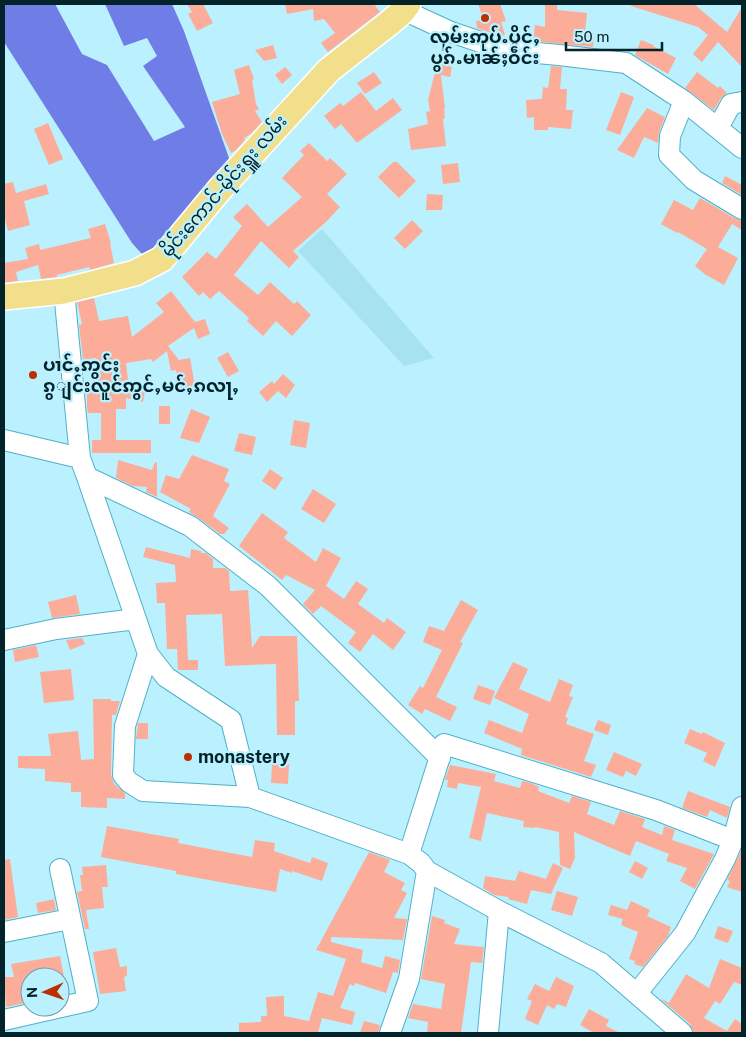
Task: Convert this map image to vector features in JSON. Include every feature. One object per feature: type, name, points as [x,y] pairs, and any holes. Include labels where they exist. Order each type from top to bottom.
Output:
[{"type":"main road","name":"မိုင်းကောင်-မိုင်းရှူး လမ်း","points":[[4,297],[64,291],[135,273],[162,259],[220,189],[330,70],[406,7]]},
{"type":"street","points":[[406,7],[451,32],[504,50],[626,64],[684,101],[742,148]]},
{"type":"street","points":[[684,101],[670,136],[670,155],[694,180],[742,209]]},
{"type":"street","points":[[718,128],[731,104],[742,102]]},
{"type":"street","points":[[64,291],[80,458],[148,654],[166,677],[230,720],[250,796]]},
{"type":"street","points":[[4,440],[80,458]]},
{"type":"street","points":[[87,477],[190,526],[268,586],[440,758]]},
{"type":"street","points":[[4,640],[56,629],[136,619]]},
{"type":"street","points":[[148,654],[125,726],[124,775],[129,782],[144,790],[250,796],[409,854],[421,863],[427,871],[499,911],[601,963],[682,1033]]},
{"type":"street","points":[[409,854],[444,744],[656,810],[733,840]]},
{"type":"street","points":[[637,993],[685,934],[725,859],[733,840],[742,807]]},
{"type":"street","points":[[4,1018],[88,1001],[60,869]]},
{"type":"street","points":[[390,1033],[410,979],[427,871]]},
{"type":"street","points":[[488,1033],[499,911]]},
{"type":"street","points":[[4,932],[70,919]]},
{"type":"shaded area","points":[[322,229],[434,358],[404,366],[298,251]]},
{"type":"water","points":[[4,4],[55,4],[82,54],[107,65],[154,141],[185,127],[143,66],[157,56],[147,38],[124,46],[105,4],[172,4],[184,31],[229,158],[227,163],[148,256],[141,253],[132,243],[4,42]]},
{"type":"building","points":[[187,4],[203,4],[213,23],[197,31],[188,14],[192,12]]},
{"type":"building","points":[[285,4],[374,4],[380,12],[328,52],[321,43],[335,33],[324,19],[314,21],[313,9],[287,14]]},
{"type":"building","points":[[478,4],[500,4],[506,21],[501,22],[505,35],[500,36],[477,28],[476,21],[484,20]]},
{"type":"building","points":[[545,4],[557,4],[557,10],[587,13],[585,33],[594,33],[593,47],[533,41],[535,25],[545,27]]},
{"type":"building","points":[[631,4],[694,4],[727,32],[742,7],[742,67],[718,42],[702,62],[693,54],[708,35],[698,27],[631,6]]},
{"type":"building","points":[[641,40],[676,58],[668,74],[635,55]]},
{"type":"building","points":[[273,45],[277,58],[264,61],[255,50]]},
{"type":"building","points":[[438,60],[439,63],[452,67],[450,77],[441,75],[445,108],[445,118],[443,119],[446,146],[411,150],[408,129],[428,124],[426,112],[430,111],[428,100]]},
{"type":"building","points":[[249,65],[254,79],[252,80],[256,104],[259,109],[255,111],[262,122],[231,153],[222,134],[212,102],[240,94],[234,70]]},
{"type":"building","points":[[551,66],[562,67],[560,89],[567,89],[566,110],[573,110],[571,129],[548,127],[548,130],[534,130],[534,117],[527,118],[526,100],[542,99],[543,87],[548,88]]},
{"type":"building","points":[[285,67],[292,75],[282,84],[275,75]]},
{"type":"building","points":[[374,72],[382,83],[365,94],[357,83]]},
{"type":"building","points":[[697,72],[718,88],[720,86],[727,93],[721,98],[714,110],[685,88]]},
{"type":"building","points":[[361,92],[376,111],[393,98],[402,110],[357,143],[341,124],[335,129],[324,116],[340,103],[343,106]]},
{"type":"building","points":[[621,92],[634,97],[620,135],[606,130]]},
{"type":"building","points":[[647,108],[665,117],[659,132],[658,143],[644,137],[634,158],[617,150]]},
{"type":"building","points":[[48,123],[63,159],[49,165],[34,129]]},
{"type":"building","points":[[309,143],[327,161],[330,158],[347,174],[327,194],[340,207],[293,251],[299,257],[289,268],[261,241],[234,275],[258,295],[270,282],[294,304],[297,301],[311,315],[292,336],[276,321],[263,336],[247,321],[249,318],[219,291],[210,299],[203,292],[199,296],[182,277],[207,252],[216,259],[242,226],[233,217],[247,204],[268,227],[302,197],[282,178],[304,155],[300,151]]},
{"type":"building","points":[[393,162],[397,162],[416,181],[399,198],[378,177]]},
{"type":"building","points":[[458,163],[460,182],[443,184],[441,165]]},
{"type":"building","points":[[725,176],[742,185],[742,195],[722,183]]},
{"type":"building","points":[[13,182],[16,193],[46,184],[49,194],[24,201],[30,225],[8,231],[4,215],[4,184]]},
{"type":"building","points":[[427,194],[443,195],[442,210],[426,210]]},
{"type":"building","points":[[700,198],[742,221],[742,230],[732,224],[718,247],[738,258],[724,285],[695,266],[707,249],[661,224],[674,200],[693,210]]},
{"type":"building","points":[[412,220],[423,231],[405,249],[394,238]]},
{"type":"building","points":[[105,224],[111,243],[114,263],[90,270],[89,267],[57,275],[57,277],[41,279],[38,265],[16,272],[18,281],[4,283],[4,263],[28,259],[25,248],[39,244],[40,250],[91,238],[88,229]]},
{"type":"building","points":[[171,291],[195,322],[205,319],[210,334],[198,339],[194,328],[168,346],[179,360],[190,358],[195,386],[179,389],[176,370],[171,371],[167,351],[153,362],[151,359],[126,363],[129,388],[145,392],[143,402],[126,398],[126,409],[116,409],[116,440],[151,440],[151,453],[92,453],[92,440],[101,440],[101,413],[88,413],[87,387],[99,386],[96,358],[83,360],[79,325],[82,324],[77,302],[94,298],[99,321],[128,316],[132,337],[164,312],[156,303]]},
{"type":"building","points":[[228,352],[239,371],[228,377],[217,358]]},
{"type":"building","points":[[283,374],[295,385],[286,398],[278,391],[267,402],[259,392],[272,381],[274,384]]},
{"type":"building","points":[[159,406],[170,406],[170,424],[159,424]]},
{"type":"building","points":[[191,409],[210,417],[199,443],[180,438]]},
{"type":"building","points":[[294,420],[310,423],[306,448],[290,445]]},
{"type":"building","points":[[239,433],[256,437],[252,455],[234,451]]},
{"type":"building","points":[[192,455],[229,469],[224,481],[230,484],[213,516],[229,528],[224,534],[220,534],[189,512],[191,509],[160,492],[166,475],[179,479]]},
{"type":"building","points":[[118,460],[152,470],[155,462],[157,463],[157,497],[146,492],[147,487],[133,486],[116,478]]},
{"type":"building","points":[[270,469],[283,478],[275,490],[262,481]]},
{"type":"building","points":[[313,489],[336,504],[324,523],[301,509]]},
{"type":"building","points":[[262,513],[288,532],[284,538],[316,562],[323,548],[341,558],[326,586],[344,599],[356,581],[368,589],[358,604],[384,623],[387,618],[406,632],[393,650],[373,634],[360,652],[348,643],[356,632],[321,606],[313,614],[303,604],[315,590],[286,575],[282,580],[239,546]]},
{"type":"building","points":[[146,547],[190,558],[191,549],[201,551],[201,553],[206,553],[213,559],[213,568],[225,568],[229,571],[230,591],[248,590],[252,648],[260,636],[297,636],[299,701],[295,701],[295,735],[277,735],[276,664],[225,666],[222,614],[186,615],[188,660],[198,660],[198,670],[178,670],[177,649],[167,649],[165,603],[157,603],[156,583],[176,582],[175,565],[143,557]]},
{"type":"building","points":[[76,595],[80,614],[52,618],[48,602]]},
{"type":"building","points":[[461,600],[478,610],[460,642],[463,643],[436,697],[457,707],[450,721],[425,709],[422,714],[408,705],[420,686],[423,688],[442,650],[423,642],[429,626],[444,631]]},
{"type":"building","points":[[82,638],[85,644],[70,650],[66,640]]},
{"type":"building","points":[[36,645],[39,657],[15,662],[13,650]]},
{"type":"building","points":[[513,662],[528,669],[519,689],[550,702],[559,679],[573,685],[569,696],[573,697],[565,717],[568,718],[566,724],[594,734],[584,761],[596,765],[591,777],[521,755],[522,749],[484,733],[489,720],[522,733],[529,714],[494,698]]},
{"type":"building","points":[[71,669],[74,700],[44,703],[40,672]]},
{"type":"building","points":[[478,685],[495,691],[490,705],[473,699]]},
{"type":"building","points":[[93,699],[120,701],[116,715],[112,715],[111,775],[114,784],[125,793],[125,799],[107,798],[107,808],[81,807],[81,792],[71,792],[71,783],[45,781],[45,769],[18,768],[18,756],[51,756],[48,734],[78,731],[81,760],[94,759]]},
{"type":"building","points":[[598,720],[611,725],[608,735],[594,730]]},
{"type":"building","points":[[138,723],[148,723],[148,739],[136,739]]},
{"type":"building","points":[[690,729],[702,734],[703,732],[725,743],[715,767],[703,761],[707,753],[684,743]]},
{"type":"building","points":[[614,752],[642,764],[636,776],[626,771],[623,777],[606,770]]},
{"type":"building","points":[[272,764],[289,764],[288,784],[271,783]]},
{"type":"building","points":[[450,765],[496,774],[494,781],[520,788],[522,781],[531,783],[539,787],[538,791],[569,803],[572,796],[591,802],[587,814],[614,825],[620,811],[645,819],[642,827],[662,835],[664,826],[675,830],[672,840],[714,854],[695,889],[680,881],[687,868],[666,861],[669,854],[636,841],[630,856],[574,832],[575,858],[570,869],[560,865],[559,832],[535,827],[523,827],[524,821],[487,813],[481,841],[469,838],[481,787],[458,783],[457,789],[447,787],[448,780],[445,780]]},
{"type":"building","points":[[688,791],[730,807],[727,818],[710,810],[707,817],[682,808]]},
{"type":"building","points":[[107,826],[179,839],[178,843],[252,857],[255,840],[275,843],[274,851],[310,863],[312,857],[328,863],[322,881],[280,869],[276,892],[176,874],[176,871],[101,857]]},
{"type":"building","points":[[742,849],[742,892],[727,887],[730,881],[727,880]]},
{"type":"building","points":[[369,852],[390,860],[384,872],[405,883],[401,890],[407,893],[394,918],[407,919],[403,940],[331,937],[331,942],[363,950],[361,962],[382,968],[385,956],[400,960],[398,973],[393,972],[386,993],[355,983],[354,986],[350,984],[340,1008],[355,1012],[352,1025],[322,1018],[318,1033],[239,1033],[239,1023],[261,1022],[261,1016],[267,1016],[266,997],[284,996],[284,1016],[309,1021],[318,992],[333,996],[346,959],[316,950]]},
{"type":"building","points":[[10,859],[18,917],[4,920],[4,860]]},
{"type":"building","points":[[635,861],[648,868],[642,879],[629,872]]},
{"type":"building","points":[[553,863],[563,868],[551,894],[531,890],[527,904],[508,899],[509,897],[494,895],[483,888],[485,876],[515,881],[519,871],[546,879]]},
{"type":"building","points":[[106,865],[108,887],[102,887],[104,908],[86,910],[89,929],[85,929],[77,892],[82,891],[80,875],[83,875],[82,867]]},
{"type":"building","points":[[557,891],[578,897],[572,916],[551,910]]},
{"type":"building","points":[[54,899],[56,910],[38,913],[36,903]]},
{"type":"building","points":[[631,901],[650,910],[647,916],[671,927],[668,936],[643,967],[634,964],[635,961],[629,959],[638,932],[621,925],[623,919],[608,915],[611,905],[627,910]]},
{"type":"building","points":[[432,916],[445,920],[444,923],[460,929],[454,944],[484,947],[482,963],[471,962],[461,1033],[427,1033],[428,1022],[408,1018],[413,1004],[441,1009],[445,984],[421,979]]},
{"type":"building","points":[[718,926],[733,931],[728,943],[714,938]]},
{"type":"building","points":[[116,948],[120,967],[127,966],[127,976],[124,977],[126,991],[100,994],[93,952]]},
{"type":"building","points":[[60,956],[62,967],[20,967],[20,1004],[6,1007],[4,977],[14,977],[11,964]]},
{"type":"building","points":[[720,959],[742,968],[742,985],[734,982],[720,1004],[715,1001],[704,1018],[727,1031],[735,1019],[742,1024],[742,1033],[694,1033],[690,1024],[662,999],[669,1003],[686,974],[709,988]]},
{"type":"building","points":[[556,977],[574,986],[566,1007],[557,1004],[554,1009],[547,1005],[538,1025],[525,1019],[532,1001],[527,999],[535,984],[549,991]]},
{"type":"building","points":[[589,1009],[609,1020],[606,1026],[620,1033],[594,1033],[580,1025]]},
{"type":"building","points":[[364,1021],[380,1025],[378,1033],[360,1033]]},
{"type":"place","name":"လုမ်းဢုပ်ႉပိူင်ႇ ပွၵ်ႉမၢၼ်ႈဝဵင်း","points":[[485,18]]},
{"type":"place","name":"ပၢင်ႇဢွင်ႈ ၵွျင်းလူင်ဢွင်ႇမင်ႇၵလႃႇ","points":[[33,375]]},
{"type":"place","name":"monastery","points":[[188,757]]}]
